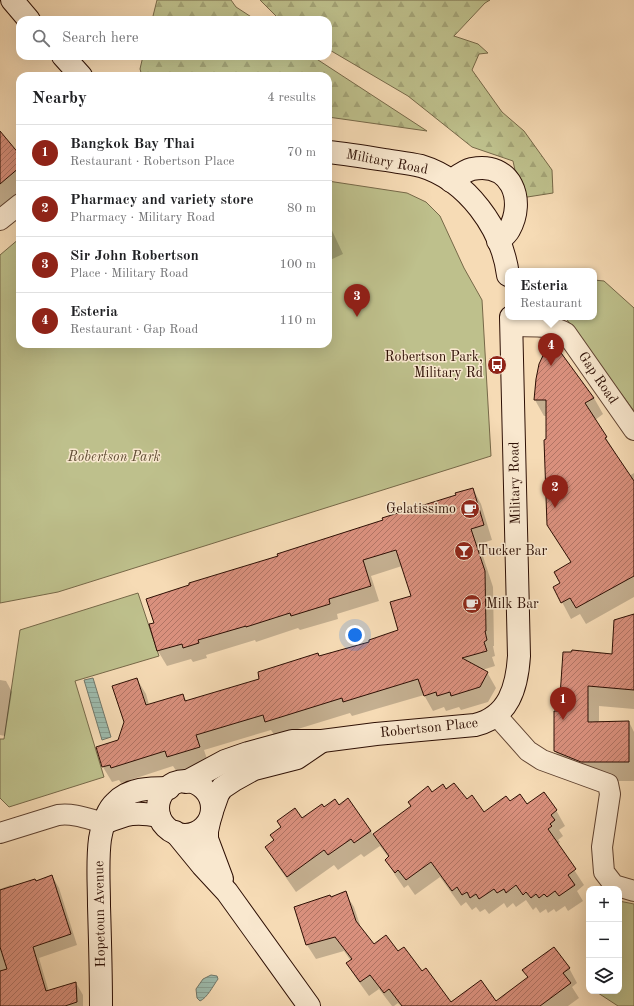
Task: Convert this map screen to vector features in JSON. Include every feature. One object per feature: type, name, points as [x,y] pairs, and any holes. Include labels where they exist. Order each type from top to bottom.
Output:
[{"type":"street","points":[[12,0],[26,16]]},
{"type":"street","points":[[66,60],[77,72]]},
{"type":"street","name":"Military Road","points":[[332,153],[421,166],[436,172],[451,181],[476,206],[491,226],[498,241],[506,268]]},
{"type":"street","points":[[451,181],[463,172],[480,168],[495,171],[506,178],[514,190],[515,207],[509,231],[498,241]]},
{"type":"street","points":[[0,220],[16,207]]},
{"type":"street","name":"Military Road","points":[[496,715],[510,698],[515,688],[519,656],[511,322]]},
{"type":"street","name":"Gap Road","points":[[511,322],[553,327],[566,333],[634,430]]},
{"type":"street","name":"Robertson Place","points":[[177,785],[226,761],[248,753],[292,741],[322,741],[376,734],[469,726],[481,724],[496,715],[528,751],[542,760],[608,784],[610,794],[602,847],[604,872],[614,886],[634,891]]},
{"type":"street","name":"Robertson Place","points":[[211,817],[218,794],[222,788],[254,769],[297,758],[322,741]]},
{"type":"street","points":[[227,892],[207,838],[207,830],[211,817],[211,798],[205,790],[193,783],[177,785],[164,791],[159,800],[159,816],[166,826],[175,832],[227,892],[309,1006]]},
{"type":"street","name":"Hopetoun Avenue","points":[[101,1006],[99,866],[100,837],[104,823],[114,804],[121,797],[134,791],[177,785]]},
{"type":"street","points":[[0,833],[62,814],[77,814],[104,823],[136,813],[159,816]]},
{"type":"street","points":[[175,832],[183,834],[194,833],[205,827],[211,817]]},
{"type":"green space","points":[[157,0],[231,0],[236,7],[250,16],[153,16]]},
{"type":"green space","points":[[260,0],[490,0],[485,3],[454,36],[478,44],[488,53],[479,54],[472,70],[502,112],[524,131],[552,170],[553,193],[521,198],[513,161],[472,147],[408,96],[332,51],[332,16],[276,16]]},
{"type":"green space","points":[[142,60],[318,60],[427,131],[332,118],[332,72],[141,72]]},
{"type":"green space","name":"Robertson Park","points":[[332,182],[407,193],[426,202],[440,216],[464,268],[482,300],[491,456],[58,592],[0,603],[0,255],[16,241],[16,348],[332,348]]},
{"type":"green space","points":[[597,280],[604,281],[634,308],[634,411],[567,320],[597,320]]},
{"type":"green space","points":[[138,593],[159,656],[75,681],[104,777],[9,807],[0,798],[0,739],[4,739],[20,630]]},
{"type":"green space","points":[[622,902],[634,904],[634,1006],[618,1006],[600,994],[622,994]]},
{"type":"shaded area","points":[[93,678],[111,737],[102,740],[84,680]]},
{"type":"shaded area","points":[[211,975],[217,976],[218,979],[207,995],[200,1001],[197,998],[196,989],[203,979]]},
{"type":"building","points":[[0,131],[16,150],[16,170],[0,184]]},
{"type":"building","points":[[548,345],[554,352],[556,346],[594,398],[585,403],[607,437],[605,438],[634,481],[634,576],[576,608],[570,598],[561,603],[553,587],[560,583],[554,572],[571,562],[547,525],[544,440],[546,439],[546,400],[534,400],[539,364]]},
{"type":"building","points":[[473,488],[484,525],[471,529],[485,571],[485,631],[487,640],[484,642],[487,651],[462,658],[488,672],[480,687],[451,696],[450,692],[437,696],[436,692],[424,696],[418,679],[343,702],[342,698],[265,722],[263,715],[196,735],[200,747],[167,757],[165,751],[111,768],[110,765],[102,767],[96,747],[118,740],[124,722],[112,686],[137,678],[146,705],[183,694],[185,701],[259,679],[258,672],[318,653],[319,656],[369,642],[369,640],[398,630],[390,602],[411,596],[396,550],[363,560],[371,586],[329,599],[330,604],[291,616],[290,613],[198,640],[199,643],[183,648],[182,644],[157,651],[149,624],[154,623],[146,599],[189,585],[189,583],[278,556],[277,554],[383,520],[382,518],[456,495],[455,493]]},
{"type":"building","points":[[634,614],[634,690],[588,686],[588,722],[629,721],[629,762],[581,762],[554,751],[554,711],[559,711],[563,652],[571,652],[572,650],[612,654],[614,620]]},
{"type":"building","points":[[454,783],[467,799],[472,795],[484,812],[506,796],[510,801],[520,794],[527,804],[544,792],[557,810],[551,815],[555,820],[550,824],[552,826],[548,829],[576,869],[568,875],[575,885],[559,896],[555,891],[547,897],[544,894],[539,898],[536,894],[531,898],[526,892],[523,895],[516,885],[506,893],[504,889],[497,893],[494,889],[479,899],[476,894],[470,898],[467,892],[462,895],[457,887],[452,891],[431,862],[406,880],[398,870],[395,873],[385,860],[389,856],[373,834],[411,806],[408,802],[428,786],[432,792],[443,784],[446,789]]},
{"type":"building","points":[[348,798],[371,831],[354,843],[351,839],[328,855],[324,850],[287,877],[265,847],[274,840],[270,835],[281,827],[277,821],[295,808],[302,818],[322,804],[324,807],[335,799],[339,805]]},
{"type":"building","points":[[52,875],[71,934],[33,947],[46,991],[76,982],[77,1002],[65,1006],[0,1006],[0,971],[7,969],[0,947],[0,890],[35,879],[36,881]]},
{"type":"building","points":[[346,891],[356,921],[374,944],[386,935],[398,951],[404,947],[422,971],[426,968],[451,1002],[481,980],[496,1001],[528,977],[522,970],[554,947],[570,968],[563,973],[571,983],[540,1006],[402,1006],[389,989],[384,993],[370,975],[360,982],[346,963],[352,959],[335,937],[306,945],[294,907],[330,895],[331,897]]},
{"type":"place","name":"Sir John Robertson","points":[[357,317]]},
{"type":"place","name":"Robertson Park, Military Rd","points":[[497,365]]},
{"type":"place","name":"Esteria","points":[[551,366]]},
{"type":"place","name":"Pharmacy and variety store","points":[[555,508]]},
{"type":"place","name":"Gelatissimo","points":[[470,509]]},
{"type":"place","name":"Tucker Bar","points":[[464,551]]},
{"type":"place","name":"Milk Bar","points":[[472,604]]},
{"type":"place","name":"Bangkok Bay Thai","points":[[563,720]]}]
